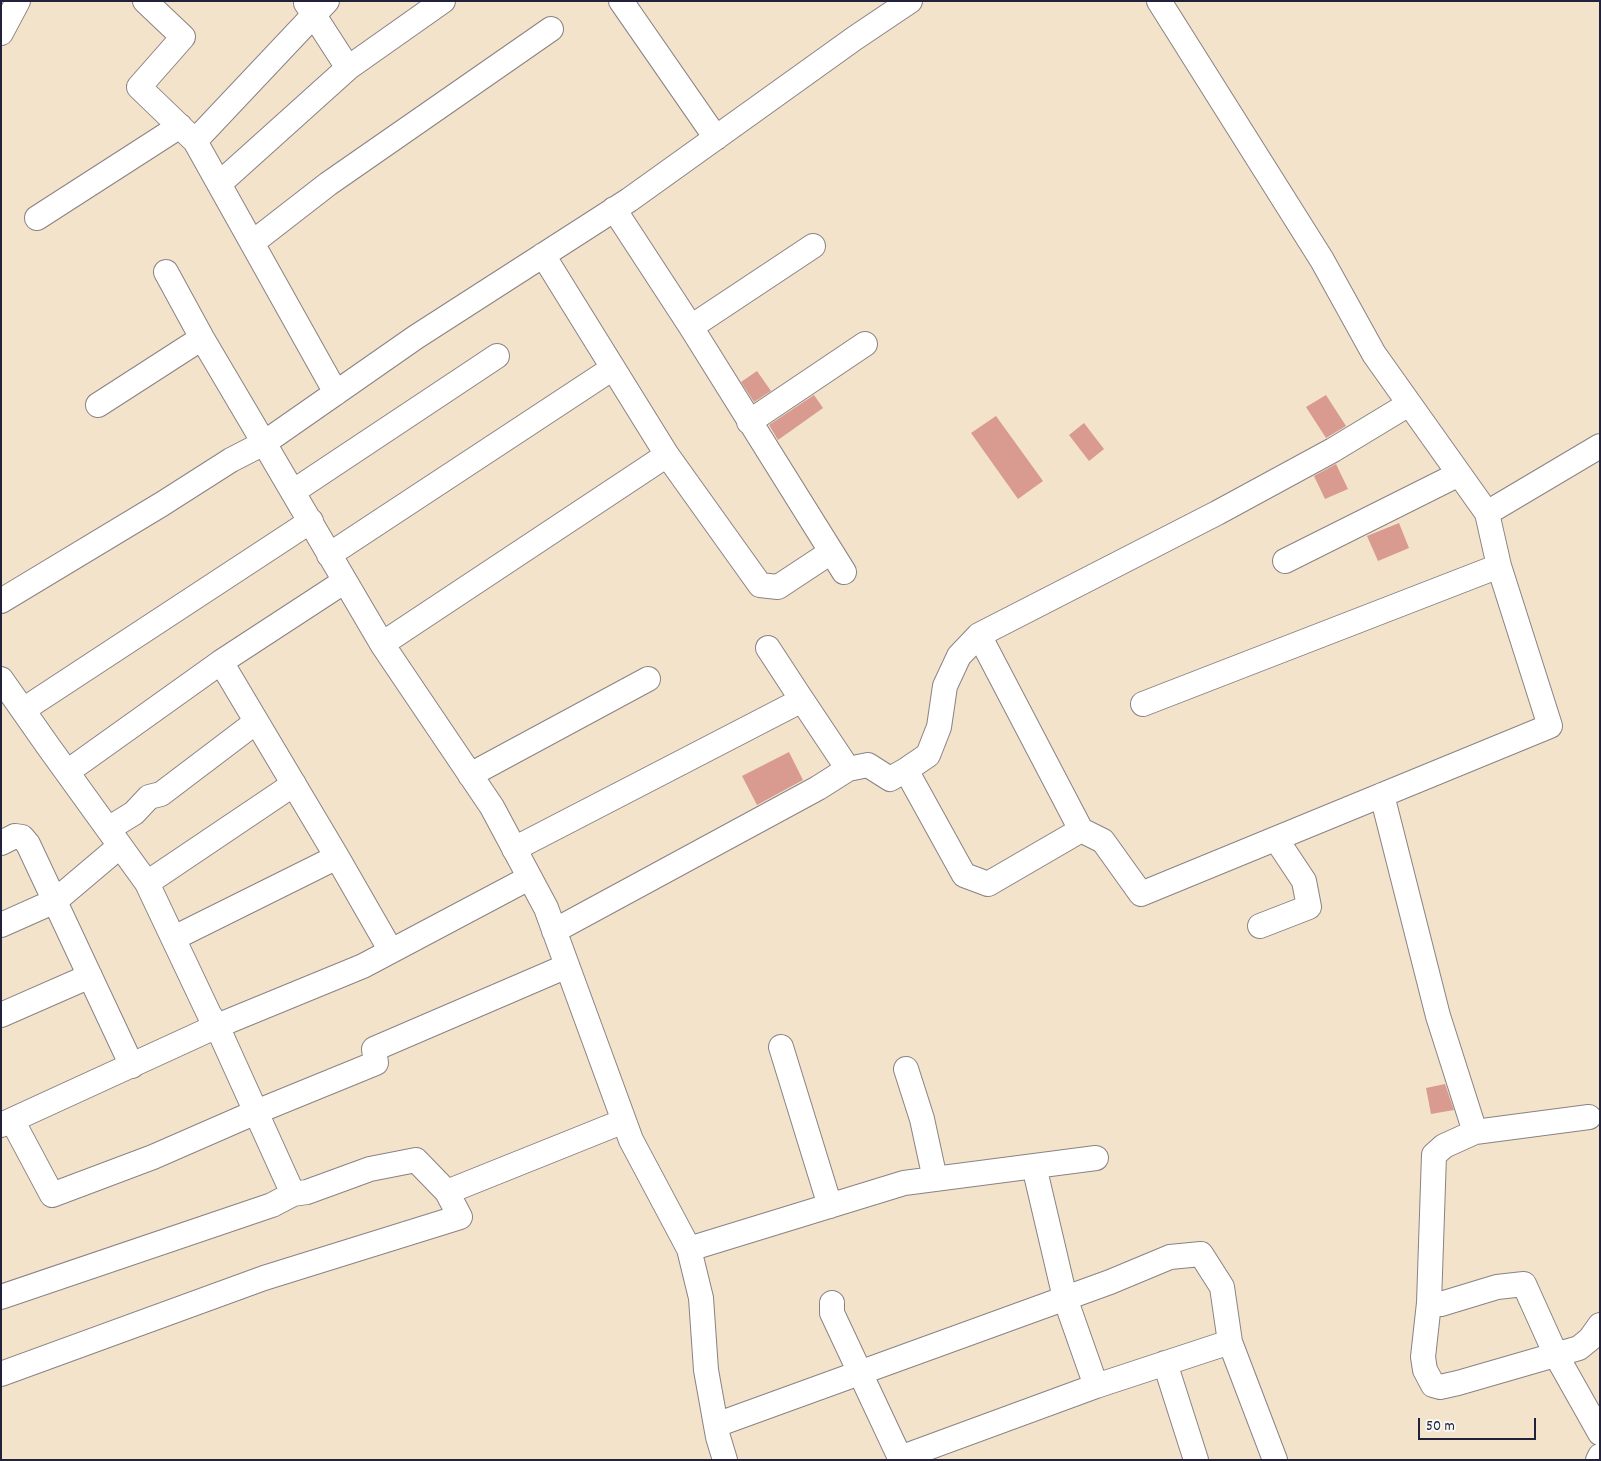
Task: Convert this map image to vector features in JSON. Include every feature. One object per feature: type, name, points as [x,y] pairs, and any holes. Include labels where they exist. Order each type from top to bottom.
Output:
[{"type":"street","points":[[1,33],[18,1]]},
{"type":"street","points":[[145,1],[183,37],[139,87],[187,134],[252,243],[336,393]]},
{"type":"street","points":[[218,184],[348,68],[442,1]]},
{"type":"street","points":[[620,1],[716,138]]},
{"type":"street","points":[[1,601],[231,460],[264,443],[416,337],[614,210],[910,1]]},
{"type":"street","points":[[979,635],[1081,830],[1103,841],[1141,894],[1550,726],[1499,566],[1487,513],[1374,354],[1322,260],[1159,1]]},
{"type":"street","points":[[37,218],[187,134],[315,6],[348,68]]},
{"type":"street","points":[[252,243],[328,184],[551,29]]},
{"type":"street","points":[[614,210],[691,327],[844,572]]},
{"type":"street","points":[[691,327],[813,246]]},
{"type":"street","points":[[543,255],[667,455],[760,585],[778,587],[832,552]]},
{"type":"street","points":[[166,272],[202,338],[294,491],[329,555],[382,644],[492,807],[546,908],[631,1140],[690,1249],[701,1298],[706,1370],[718,1437],[725,1460]]},
{"type":"street","points":[[98,405],[202,338]]},
{"type":"street","points":[[749,422],[865,344]]},
{"type":"street","points":[[294,491],[497,356]]},
{"type":"street","points":[[329,555],[613,368]]},
{"type":"street","points":[[554,931],[818,788],[848,769],[868,765],[890,779],[906,770],[928,755],[939,727],[945,686],[959,656],[979,635],[1217,513],[1333,450],[1410,404]]},
{"type":"street","points":[[1487,513],[1600,446]]},
{"type":"street","points":[[382,644],[667,455]]},
{"type":"street","points":[[1285,560],[1459,474]]},
{"type":"street","points":[[23,710],[311,522]]},
{"type":"street","points":[[1143,704],[1499,566]]},
{"type":"street","points":[[67,772],[221,662],[345,581]]},
{"type":"street","points":[[768,648],[848,769]]},
{"type":"street","points":[[221,662],[391,951]]},
{"type":"street","points":[[1,679],[147,883],[209,1014],[217,1026],[293,1194]]},
{"type":"street","points":[[470,775],[648,679]]},
{"type":"street","points":[[514,849],[802,700]]},
{"type":"street","points":[[1,925],[55,901],[149,797],[161,794],[256,722]]},
{"type":"street","points":[[906,770],[964,875],[988,884],[1081,830]]},
{"type":"street","points":[[147,883],[294,784]]},
{"type":"street","points":[[1382,795],[1438,1016],[1475,1132]]},
{"type":"street","points":[[1,843],[15,836],[22,837],[28,844],[132,1066]]},
{"type":"street","points":[[1260,926],[1309,907],[1304,881],[1276,839]]},
{"type":"street","points":[[174,938],[337,857]]},
{"type":"street","points":[[529,878],[363,966],[217,1026],[7,1123],[52,1195],[153,1157],[376,1063],[374,1049],[567,966]]},
{"type":"street","points":[[1,1015],[90,976]]},
{"type":"street","points":[[781,1047],[830,1206]]},
{"type":"street","points":[[906,1069],[922,1118],[935,1179]]},
{"type":"street","points":[[1596,1120],[1475,1132],[1444,1146],[1434,1155],[1429,1303],[1423,1357],[1425,1370],[1433,1385],[1440,1387],[1458,1383],[1579,1348],[1590,1339],[1600,1325]]},
{"type":"street","points":[[447,1192],[624,1121]]},
{"type":"street","points":[[690,1249],[904,1183],[1096,1158]]},
{"type":"street","points":[[1,1297],[272,1205],[293,1194],[307,1192],[370,1169],[416,1160],[447,1192],[460,1217],[264,1278],[1,1374]]},
{"type":"street","points":[[1034,1166],[1065,1298],[1096,1386]]},
{"type":"street","points":[[716,1424],[1065,1298],[1170,1258],[1201,1254],[1222,1287],[1230,1342],[1275,1460]]},
{"type":"street","points":[[1429,1303],[1441,1304],[1497,1288],[1524,1284],[1556,1355],[1600,1433]]},
{"type":"street","points":[[832,1303],[832,1313],[900,1459],[1096,1386],[1230,1342]]},
{"type":"street","points":[[1165,1363],[1195,1459]]},
{"type":"street","points":[[1598,1460],[1600,1456]]},
{"type":"building","points":[[757,371],[771,391],[754,402],[741,382]]},
{"type":"building","points":[[814,395],[823,408],[778,440],[769,425]]},
{"type":"building","points":[[1326,395],[1346,426],[1326,438],[1306,407]]},
{"type":"building","points":[[996,416],[1043,481],[1018,499],[971,433]]},
{"type":"building","points":[[1084,423],[1104,449],[1089,461],[1069,435]]},
{"type":"building","points":[[1336,464],[1348,489],[1325,499],[1314,476]]},
{"type":"building","points":[[1399,523],[1409,548],[1378,561],[1367,536]]},
{"type":"building","points":[[789,752],[803,780],[757,805],[742,776]]},
{"type":"building","points":[[1445,1084],[1454,1110],[1431,1114],[1426,1088]]}]
